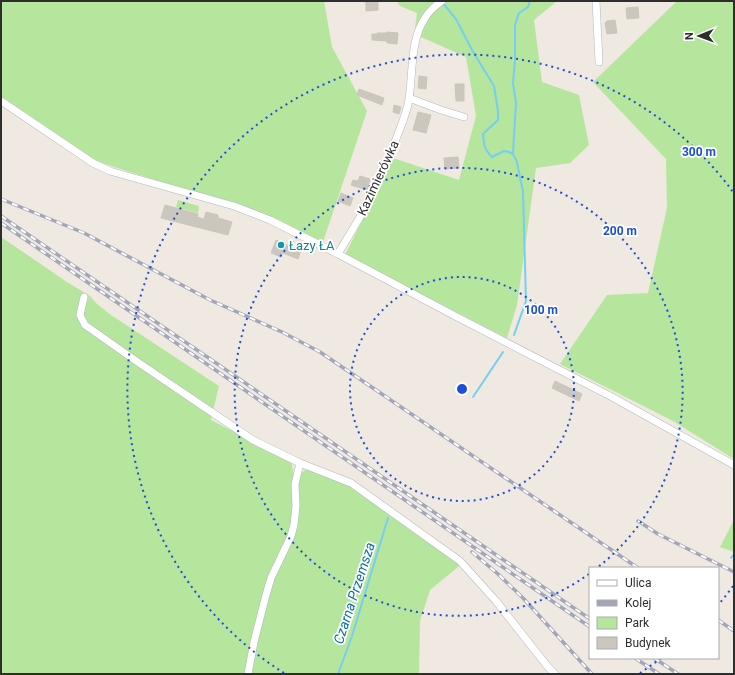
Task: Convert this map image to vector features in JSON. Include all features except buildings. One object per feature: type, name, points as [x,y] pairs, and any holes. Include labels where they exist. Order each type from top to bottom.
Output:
[{"type":"street","points":[[596,1],[599,62]]},
{"type":"street","name":"Kazimierówka","points":[[338,254],[373,193],[399,132],[409,98],[414,49],[419,28],[425,18],[439,3]]},
{"type":"street","points":[[409,98],[464,117]]},
{"type":"street","points":[[1,101],[98,166],[240,208],[270,220],[612,397],[734,465]]},
{"type":"street","points":[[84,297],[80,315],[85,325],[139,363],[252,440],[300,463],[351,483],[460,561],[496,601],[555,674]]},
{"type":"street","points":[[248,674],[254,642],[266,595],[291,536],[294,525],[296,506],[295,484],[300,463]]},
{"type":"green space","points":[[1,1],[324,1],[332,47],[367,111],[322,245],[273,218],[96,161],[1,97]]},
{"type":"green space","points":[[397,1],[557,1],[534,20],[542,82],[579,95],[589,145],[570,163],[536,168],[517,305],[507,338],[345,255],[393,158],[459,180],[476,116],[466,57],[421,37],[415,28],[417,13],[400,6]]},
{"type":"green space","points":[[677,1],[734,1],[734,459],[673,421],[560,364],[607,295],[648,293],[667,208],[666,159],[593,82]]},
{"type":"green space","points":[[178,200],[199,206],[198,213],[176,207]]},
{"type":"green space","points":[[1,237],[90,296],[97,304],[111,315],[219,386],[211,420],[291,461],[293,470],[294,509],[290,528],[245,674],[1,674]]},
{"type":"green space","points":[[308,469],[353,480],[464,562],[430,590],[420,621],[419,674],[251,674],[257,640],[272,583],[295,532],[298,481],[304,471]]},
{"type":"green space","points":[[734,520],[734,552],[720,547]]},
{"type":"waterway","points":[[513,154],[516,103],[513,83],[515,60],[515,25],[519,13],[528,7],[530,1]]},
{"type":"waterway","name":"Czarna Przemsza","points":[[442,2],[456,19],[472,50],[494,86],[498,120],[483,134],[486,149],[492,157],[504,151],[509,152],[513,154],[517,162],[523,192],[526,301],[514,335]]},
{"type":"waterway","name":"Czarna Przemsza","points":[[473,397],[503,352]]},
{"type":"waterway","name":"Czarna Przemsza","points":[[338,674],[352,636],[388,518]]},
{"type":"waterway","name":"Czarna Przemsza","points":[[731,558],[734,554]]},
{"type":"railway","points":[[1,199],[84,233],[210,300],[282,332],[320,352],[637,567]]},
{"type":"railway","points":[[1,216],[589,618]]},
{"type":"railway","points":[[1,223],[589,626]]},
{"type":"railway","points":[[638,521],[658,534],[734,572]]},
{"type":"railway","points":[[472,552],[523,598],[592,674]]},
{"type":"railway","points":[[719,621],[734,631]]},
{"type":"railway","points":[[636,659],[659,674]]},
{"type":"railway","points":[[656,659],[678,674]]},
{"type":"place","name":"Łazy ŁA","points":[[281,245]]}]
